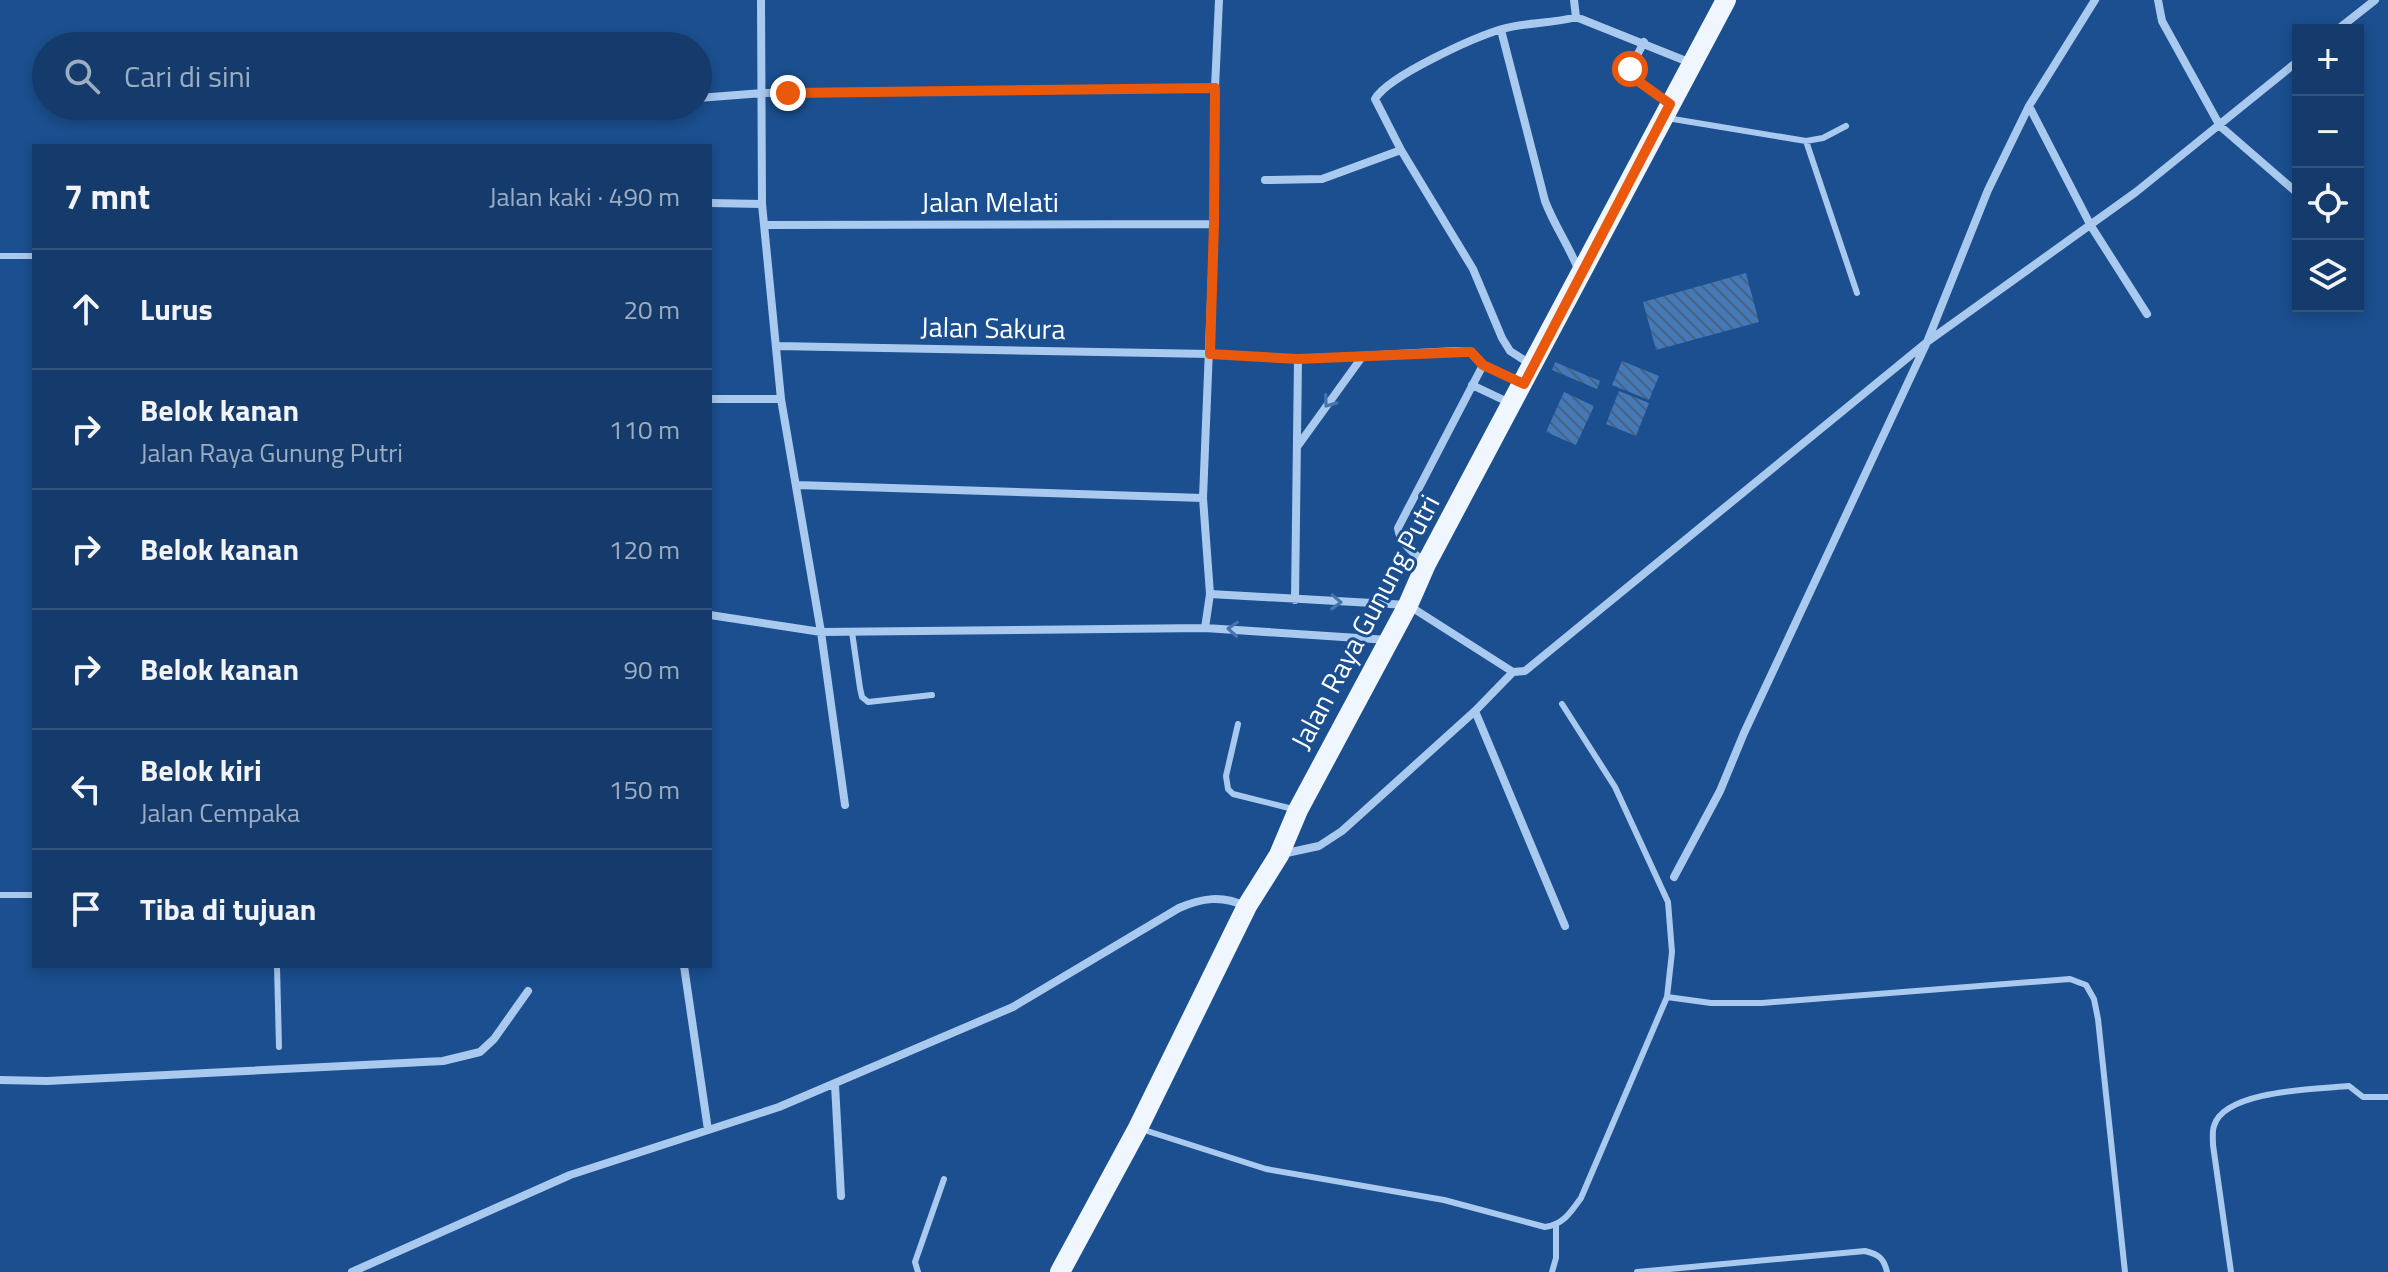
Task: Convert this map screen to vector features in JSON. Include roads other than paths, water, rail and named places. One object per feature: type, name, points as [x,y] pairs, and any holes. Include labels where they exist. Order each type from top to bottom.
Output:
[{"type":"main road","name":"Jalan Raya Gunung Putri","points":[[1066,1271],[1247,906],[1279,855],[1298,810],[1390,640],[1426,564],[1725,0]]},
{"type":"street","points":[[761,0],[762,204],[781,399],[821,632],[845,805]]},
{"type":"street","points":[[1205,628],[1210,594],[1203,498],[1219,0]]},
{"type":"street","points":[[1574,0],[1576,17]]},
{"type":"street","points":[[1674,877],[1720,791],[1744,733],[1927,342],[1988,190],[2029,106],[2095,0]]},
{"type":"street","points":[[2158,0],[2162,21],[2220,126],[2292,188]]},
{"type":"street","points":[[2345,24],[2375,0]]},
{"type":"street","points":[[1528,375],[1510,351],[1473,269],[1401,150],[1376,103],[1377,94],[1401,77],[1452,50],[1501,30],[1556,23],[1576,17],[1692,63]]},
{"type":"street","points":[[1501,30],[1551,220],[1571,251],[1581,275]]},
{"type":"street","points":[[1644,42],[1630,69],[1631,76],[1667,111]]},
{"type":"street","points":[[1279,855],[1319,846],[1342,831],[1475,711],[1513,672],[1532,667],[1927,342],[2091,226],[2292,66]]},
{"type":"street","points":[[712,97],[763,93],[1215,88]]},
{"type":"street","points":[[2029,106],[2091,226],[2147,314]]},
{"type":"street","points":[[1265,180],[1322,179],[1401,150]]},
{"type":"street","points":[[712,203],[762,204]]},
{"type":"street","name":"Jalan Melati","points":[[766,225],[1214,224]]},
{"type":"street","name":"Jalan Sakura","points":[[776,346],[1210,354],[1298,359],[1456,351],[1471,352],[1483,365],[1528,375]]},
{"type":"street","points":[[1296,447],[1362,357]]},
{"type":"street","points":[[1295,600],[1298,359]]},
{"type":"street","points":[[1426,564],[1404,544],[1398,528],[1483,365]]},
{"type":"street","points":[[1472,385],[1513,404]]},
{"type":"street","points":[[712,399],[781,399]]},
{"type":"street","points":[[796,485],[1203,498]]},
{"type":"street","points":[[1210,594],[1408,605],[1513,672]]},
{"type":"street","points":[[712,615],[821,632],[1205,628],[1390,640]]},
{"type":"street","points":[[1475,711],[1565,926]]},
{"type":"street","points":[[352,1272],[570,1175],[835,1085],[1027,1001],[1179,908],[1196,901],[1233,900],[1247,906]]},
{"type":"street","points":[[684,968],[708,1130]]},
{"type":"street","points":[[0,1080],[47,1081],[443,1061],[480,1052],[494,1039],[528,991]]},
{"type":"street","points":[[835,1085],[841,1196]]},
{"type":"street","points":[[381,1261],[384,1272]]},
{"type":"lane","points":[[1667,111],[1806,141],[1823,138],[1846,126]]},
{"type":"lane","points":[[1806,141],[1857,293]]},
{"type":"lane","points":[[0,256],[32,256]]},
{"type":"lane","points":[[852,632],[862,697],[868,702],[932,695]]},
{"type":"lane","points":[[1138,1128],[1266,1169],[1444,1200],[1545,1227],[1556,1225],[1571,1213],[1581,1198],[1667,997],[1672,952],[1668,902],[1615,787],[1562,704]]},
{"type":"lane","points":[[1238,724],[1226,776],[1228,789],[1233,794],[1298,810]]},
{"type":"lane","points":[[0,895],[32,895]]},
{"type":"lane","points":[[277,968],[279,1047]]},
{"type":"lane","points":[[1667,997],[1711,1003],[1762,1003],[2070,979],[2086,985],[2094,999],[2098,1019],[2125,1272]]},
{"type":"lane","points":[[2231,1272],[2213,1145],[2214,1125],[2224,1112],[2239,1103],[2263,1096],[2349,1086],[2363,1097],[2388,1097]]},
{"type":"lane","points":[[918,1272],[915,1262],[944,1179]]},
{"type":"lane","points":[[1552,1272],[1556,1258],[1556,1225]]},
{"type":"lane","points":[[1637,1272],[1865,1251],[1877,1254],[1885,1262],[1887,1272]]}]
